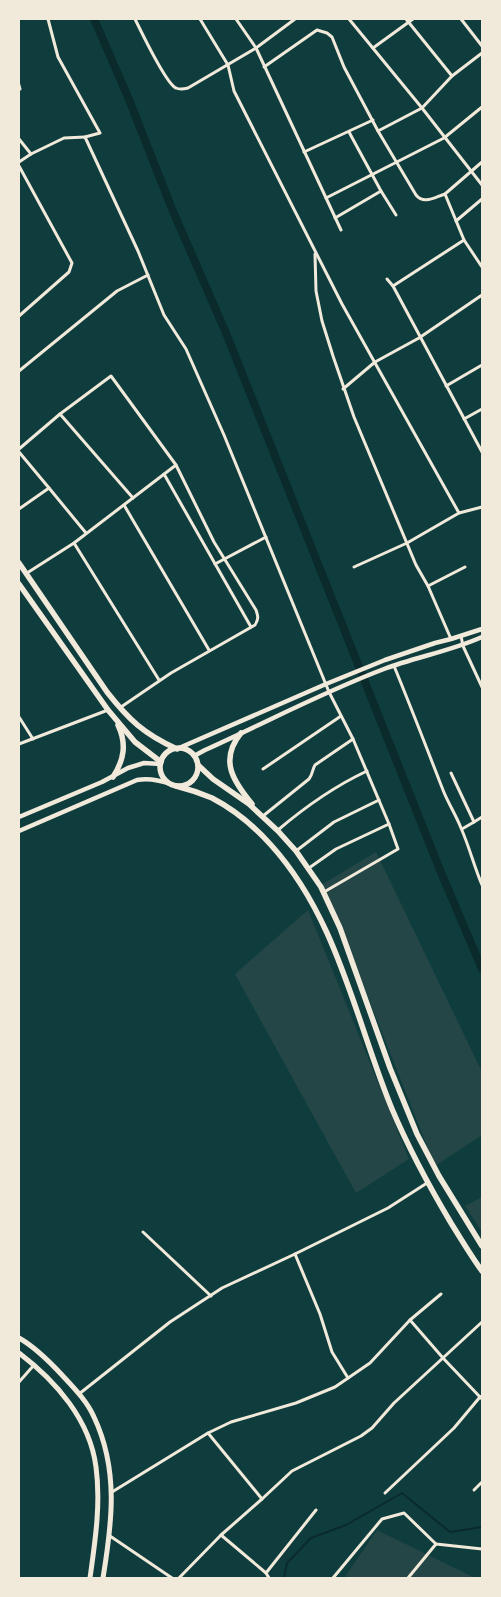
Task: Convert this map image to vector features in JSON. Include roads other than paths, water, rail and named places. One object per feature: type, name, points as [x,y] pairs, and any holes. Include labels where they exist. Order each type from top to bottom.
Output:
[{"type":"highway","points":[[19,562],[107,692],[130,720],[146,733],[178,749],[188,750],[207,774],[263,816]]},
{"type":"highway","points":[[19,584],[108,710],[135,742],[161,763]]},
{"type":"highway","points":[[112,715],[122,737],[124,748],[121,762],[113,777]]},
{"type":"highway","points":[[241,733],[229,754],[231,771],[241,790],[296,851],[323,893],[340,928],[390,1068],[417,1134],[438,1176],[482,1246]]},
{"type":"highway","points":[[178,749],[167,753],[161,763],[162,776],[173,785],[210,798],[242,817],[281,856],[309,895],[330,937],[392,1109],[426,1183],[482,1271]]},
{"type":"highway","points":[[173,785],[187,784],[192,781],[196,776],[198,765]]},
{"type":"main road","points":[[178,749],[385,660],[482,629]]},
{"type":"main road","points":[[194,756],[340,687],[394,666],[463,646],[482,637]]},
{"type":"main road","points":[[19,817],[113,777],[128,768],[144,764],[161,763]]},
{"type":"main road","points":[[19,831],[137,780],[154,779],[173,785]]},
{"type":"main road","points":[[19,1338],[51,1363],[79,1394],[94,1416],[103,1441],[109,1464],[112,1492],[110,1536],[103,1578]]},
{"type":"main road","points":[[27,1360],[36,1350]]},
{"type":"main road","points":[[19,1353],[34,1365],[69,1402],[82,1422],[93,1452],[97,1479],[96,1533],[90,1578]]},
{"type":"street","points":[[19,162],[64,138],[85,137],[100,133],[58,57],[48,19]]},
{"type":"street","points":[[135,19],[165,75],[176,89],[188,88],[228,65],[256,48],[295,19]]},
{"type":"street","points":[[200,19],[228,65],[234,91],[342,304],[459,513]]},
{"type":"street","points":[[236,19],[256,48],[341,230]]},
{"type":"street","points":[[348,19],[422,108],[482,185]]},
{"type":"street","points":[[372,48],[407,20],[413,19]]},
{"type":"street","points":[[461,19],[482,46]]},
{"type":"street","points":[[407,20],[452,76]]},
{"type":"street","points":[[264,67],[317,30],[321,30],[332,38],[344,67],[378,131],[419,199],[427,200],[445,194],[482,162]]},
{"type":"street","points":[[378,131],[422,108],[452,76],[482,53]]},
{"type":"street","points":[[326,198],[444,138],[482,107]]},
{"type":"street","points":[[304,152],[373,120]]},
{"type":"street","points":[[349,132],[381,191],[396,214]]},
{"type":"street","points":[[85,137],[148,275],[164,315],[190,358],[224,435],[329,692],[353,739],[398,848],[323,893]]},
{"type":"street","points":[[19,139],[31,154]]},
{"type":"street","points":[[19,166],[72,263],[69,272],[19,316]]},
{"type":"street","points":[[335,218],[381,191]]},
{"type":"street","points":[[445,194],[464,240],[481,261],[482,267]]},
{"type":"street","points":[[456,222],[482,199]]},
{"type":"street","points":[[393,286],[464,240]]},
{"type":"street","points":[[315,252],[316,291],[322,321],[343,389],[416,565],[428,586],[451,639]]},
{"type":"street","points":[[19,371],[117,291],[148,275]]},
{"type":"street","points":[[387,279],[393,286],[419,338],[482,452]]},
{"type":"street","points":[[343,389],[375,362],[419,338],[482,295]]},
{"type":"street","points":[[446,386],[482,365]]},
{"type":"street","points":[[86,533],[19,451],[60,414],[111,376],[176,466],[214,542],[258,616],[258,621],[255,625],[208,650],[159,680],[120,708]]},
{"type":"street","points":[[464,419],[482,409]]},
{"type":"street","points":[[60,414],[133,498]]},
{"type":"street","points":[[26,574],[74,543],[176,466]]},
{"type":"street","points":[[164,474],[251,627]]},
{"type":"street","points":[[19,509],[49,488]]},
{"type":"street","points":[[124,505],[208,650]]},
{"type":"street","points":[[354,568],[407,543],[459,513],[482,508]]},
{"type":"street","points":[[215,564],[266,537]]},
{"type":"street","points":[[74,543],[159,680]]},
{"type":"street","points":[[428,586],[465,566]]},
{"type":"street","points":[[461,636],[463,646],[482,688]]},
{"type":"street","points":[[394,666],[410,704],[422,740],[462,829],[482,883]]},
{"type":"street","points":[[19,744],[108,710]]},
{"type":"street","points":[[263,769],[342,716]]},
{"type":"street","points":[[19,717],[33,739]]},
{"type":"street","points":[[263,816],[310,779],[315,765],[353,739]]},
{"type":"street","points":[[278,831],[319,799],[366,771]]},
{"type":"street","points":[[451,773],[474,822]]},
{"type":"street","points":[[296,851],[334,822],[379,800]]},
{"type":"street","points":[[462,829],[482,817]]},
{"type":"street","points":[[308,868],[336,849],[389,824]]},
{"type":"street","points":[[79,1394],[170,1322],[222,1288],[388,1208],[426,1183]]},
{"type":"street","points":[[143,1232],[210,1296]]},
{"type":"street","points":[[295,1254],[320,1314],[332,1352],[348,1378]]},
{"type":"street","points":[[112,1492],[208,1433],[231,1422],[296,1403],[336,1387],[370,1363],[410,1320],[441,1294]]},
{"type":"street","points":[[385,1493],[454,1428],[482,1398],[443,1358],[410,1320]]},
{"type":"street","points":[[179,1578],[221,1535],[292,1470],[361,1436],[372,1428],[394,1403],[482,1322]]},
{"type":"street","points":[[19,1382],[34,1365]]},
{"type":"street","points":[[208,1433],[262,1499]]},
{"type":"street","points":[[474,1490],[482,1482]]},
{"type":"street","points":[[266,1573],[316,1510]]},
{"type":"street","points":[[333,1578],[382,1519],[404,1513],[436,1544],[482,1549]]},
{"type":"street","points":[[221,1535],[266,1573],[269,1578]]},
{"type":"street","points":[[110,1536],[172,1578]]},
{"type":"street","points":[[408,1578],[436,1544]]},
{"type":"waterway","points":[[94,19],[128,97],[172,209],[226,333],[440,870],[482,969]]},
{"type":"waterway","points":[[284,1578],[287,1563],[311,1538],[346,1525],[402,1493],[450,1532],[482,1527]]}]
